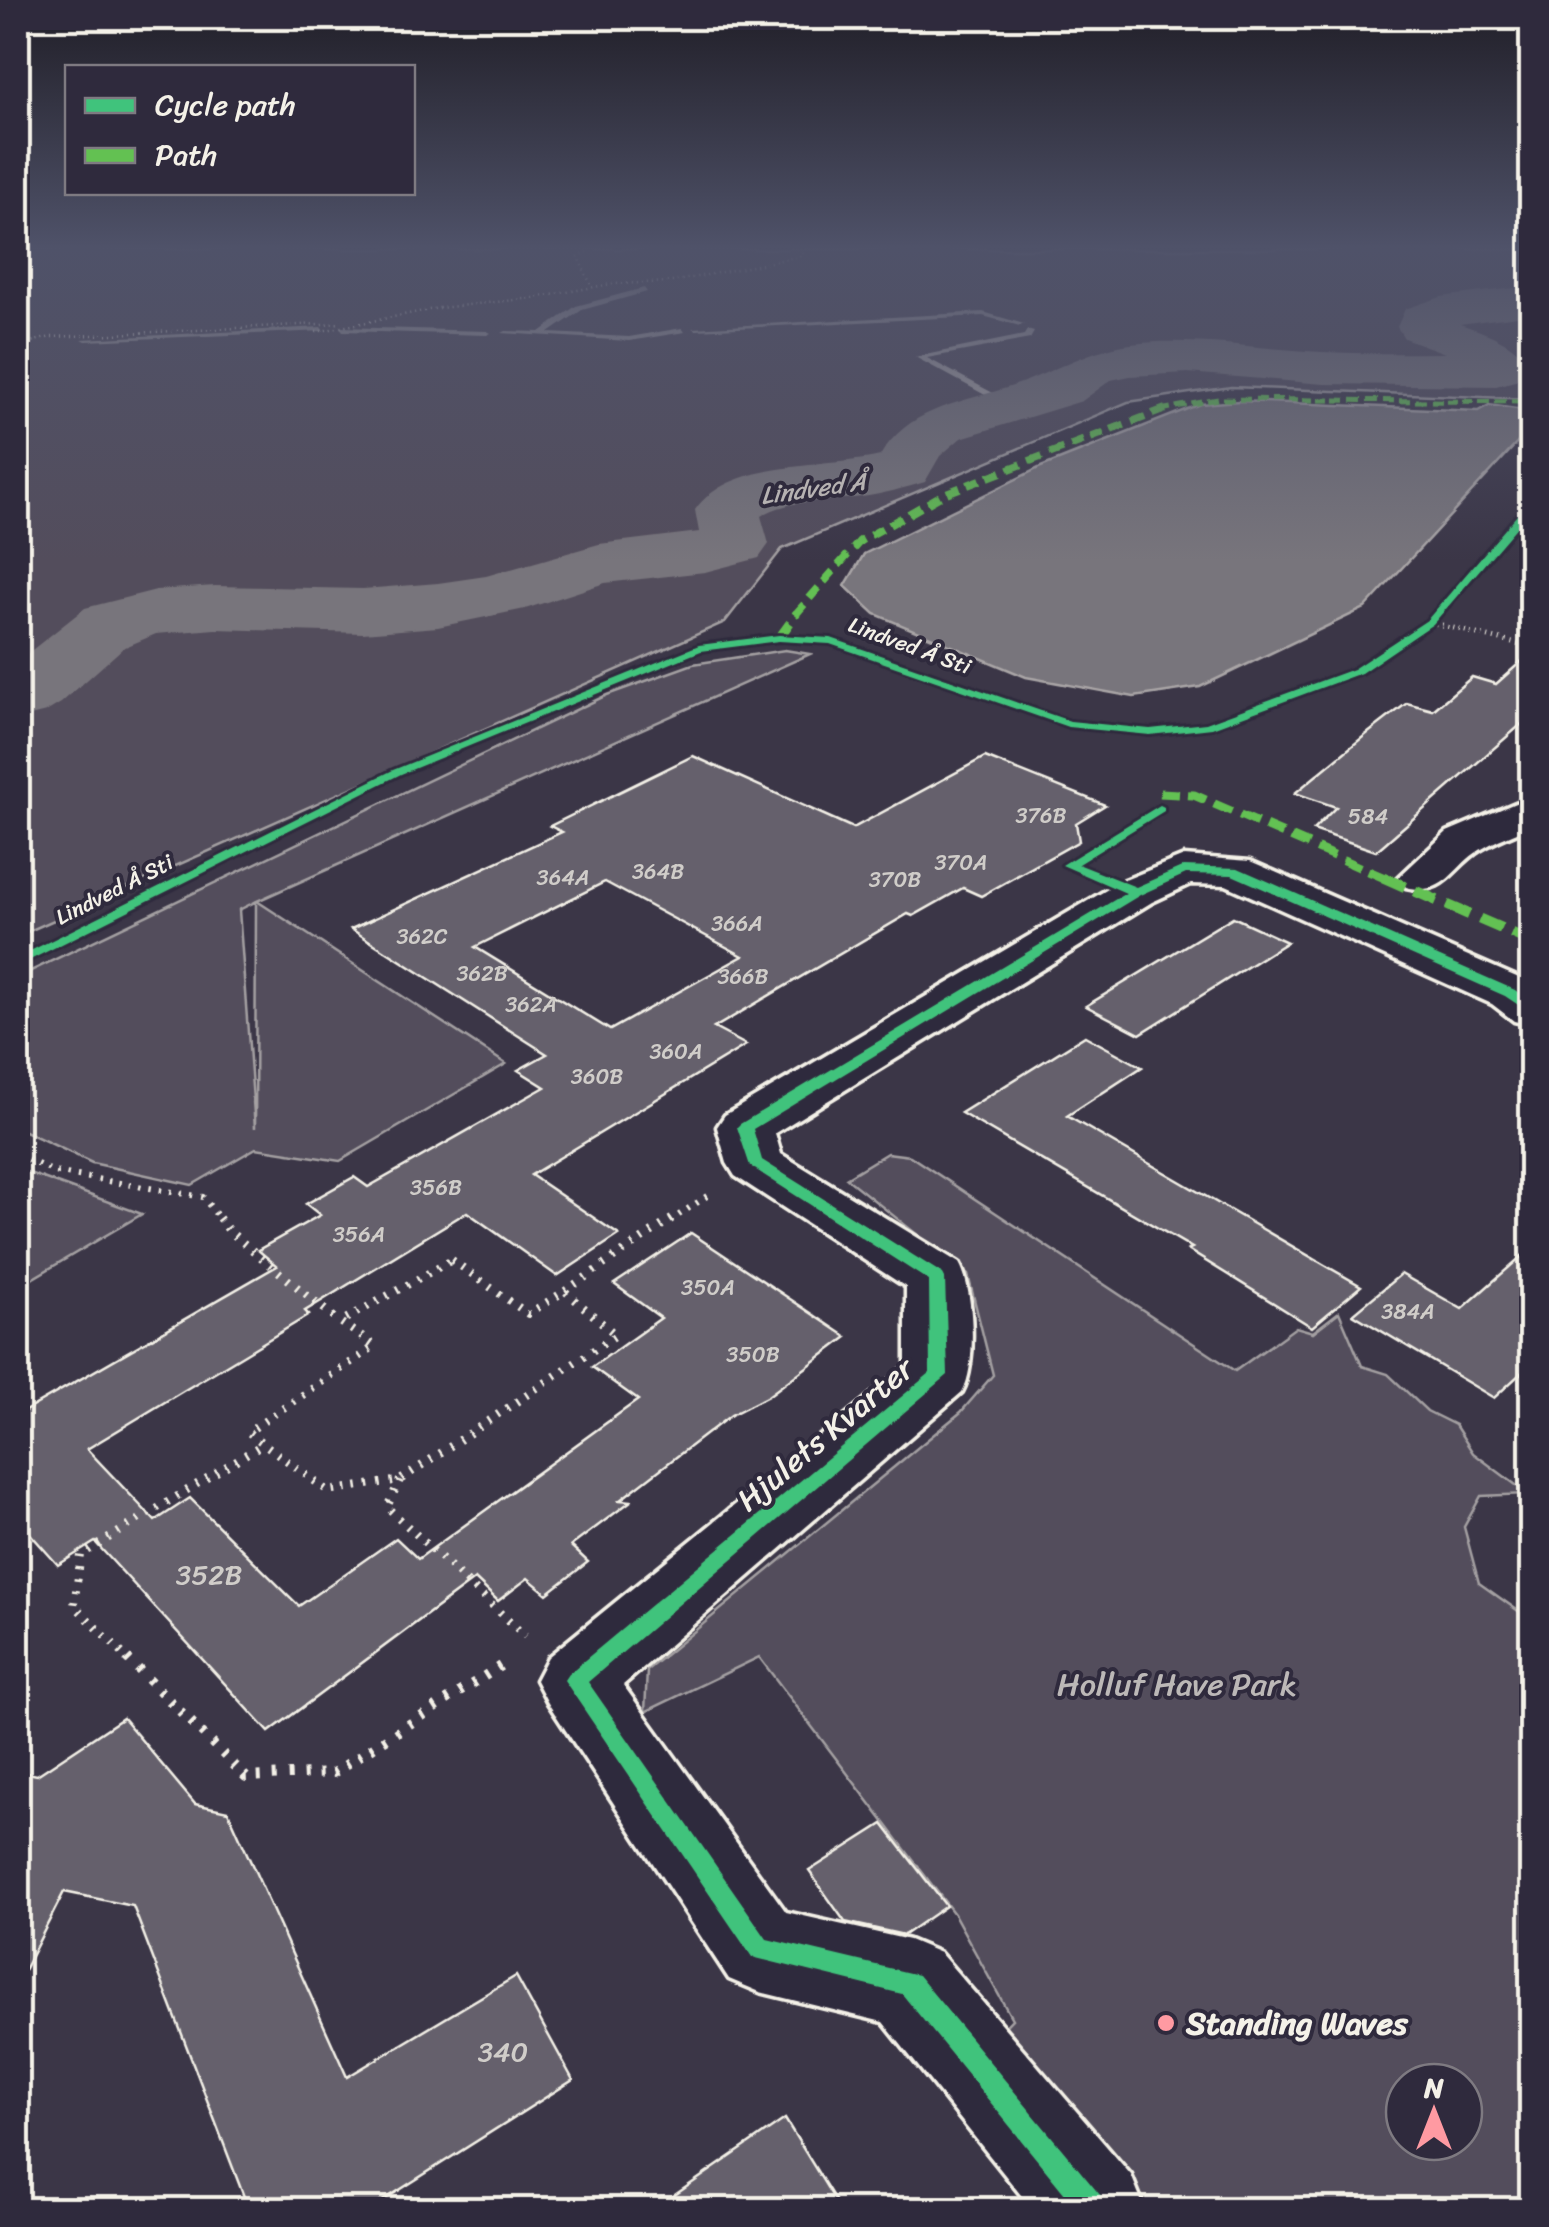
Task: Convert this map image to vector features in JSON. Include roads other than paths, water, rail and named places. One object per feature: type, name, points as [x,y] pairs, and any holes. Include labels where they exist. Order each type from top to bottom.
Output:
[{"type":"street","points":[[1422,877],[1464,841],[1529,813]]},
{"type":"street","name":"Hjulets Kvarter","points":[[1096,2210],[909,1984],[760,1949],[575,1680],[939,1375],[937,1278],[756,1163],[745,1127],[1136,892],[1184,870],[1234,871],[1510,993],[1532,1010]]},
{"type":"waterway","points":[[941,353],[919,357],[1011,406]]},
{"type":"waterway","name":"Lindved Å","points":[[18,695],[46,677],[97,632],[128,618],[156,612],[215,608],[334,612],[438,605],[500,594],[599,564],[691,554],[735,544],[727,510],[745,499],[788,487],[860,479],[903,469],[915,447],[941,426],[1063,389],[1093,368],[1130,360],[1188,357],[1324,368],[1496,370],[1503,365],[1489,353]]},
{"type":"place","name":"Standing Waves","points":[[1166,2023]]},
{"type":"park label","name":"Holluf Have Park","points":[[1177,1684]]}]
